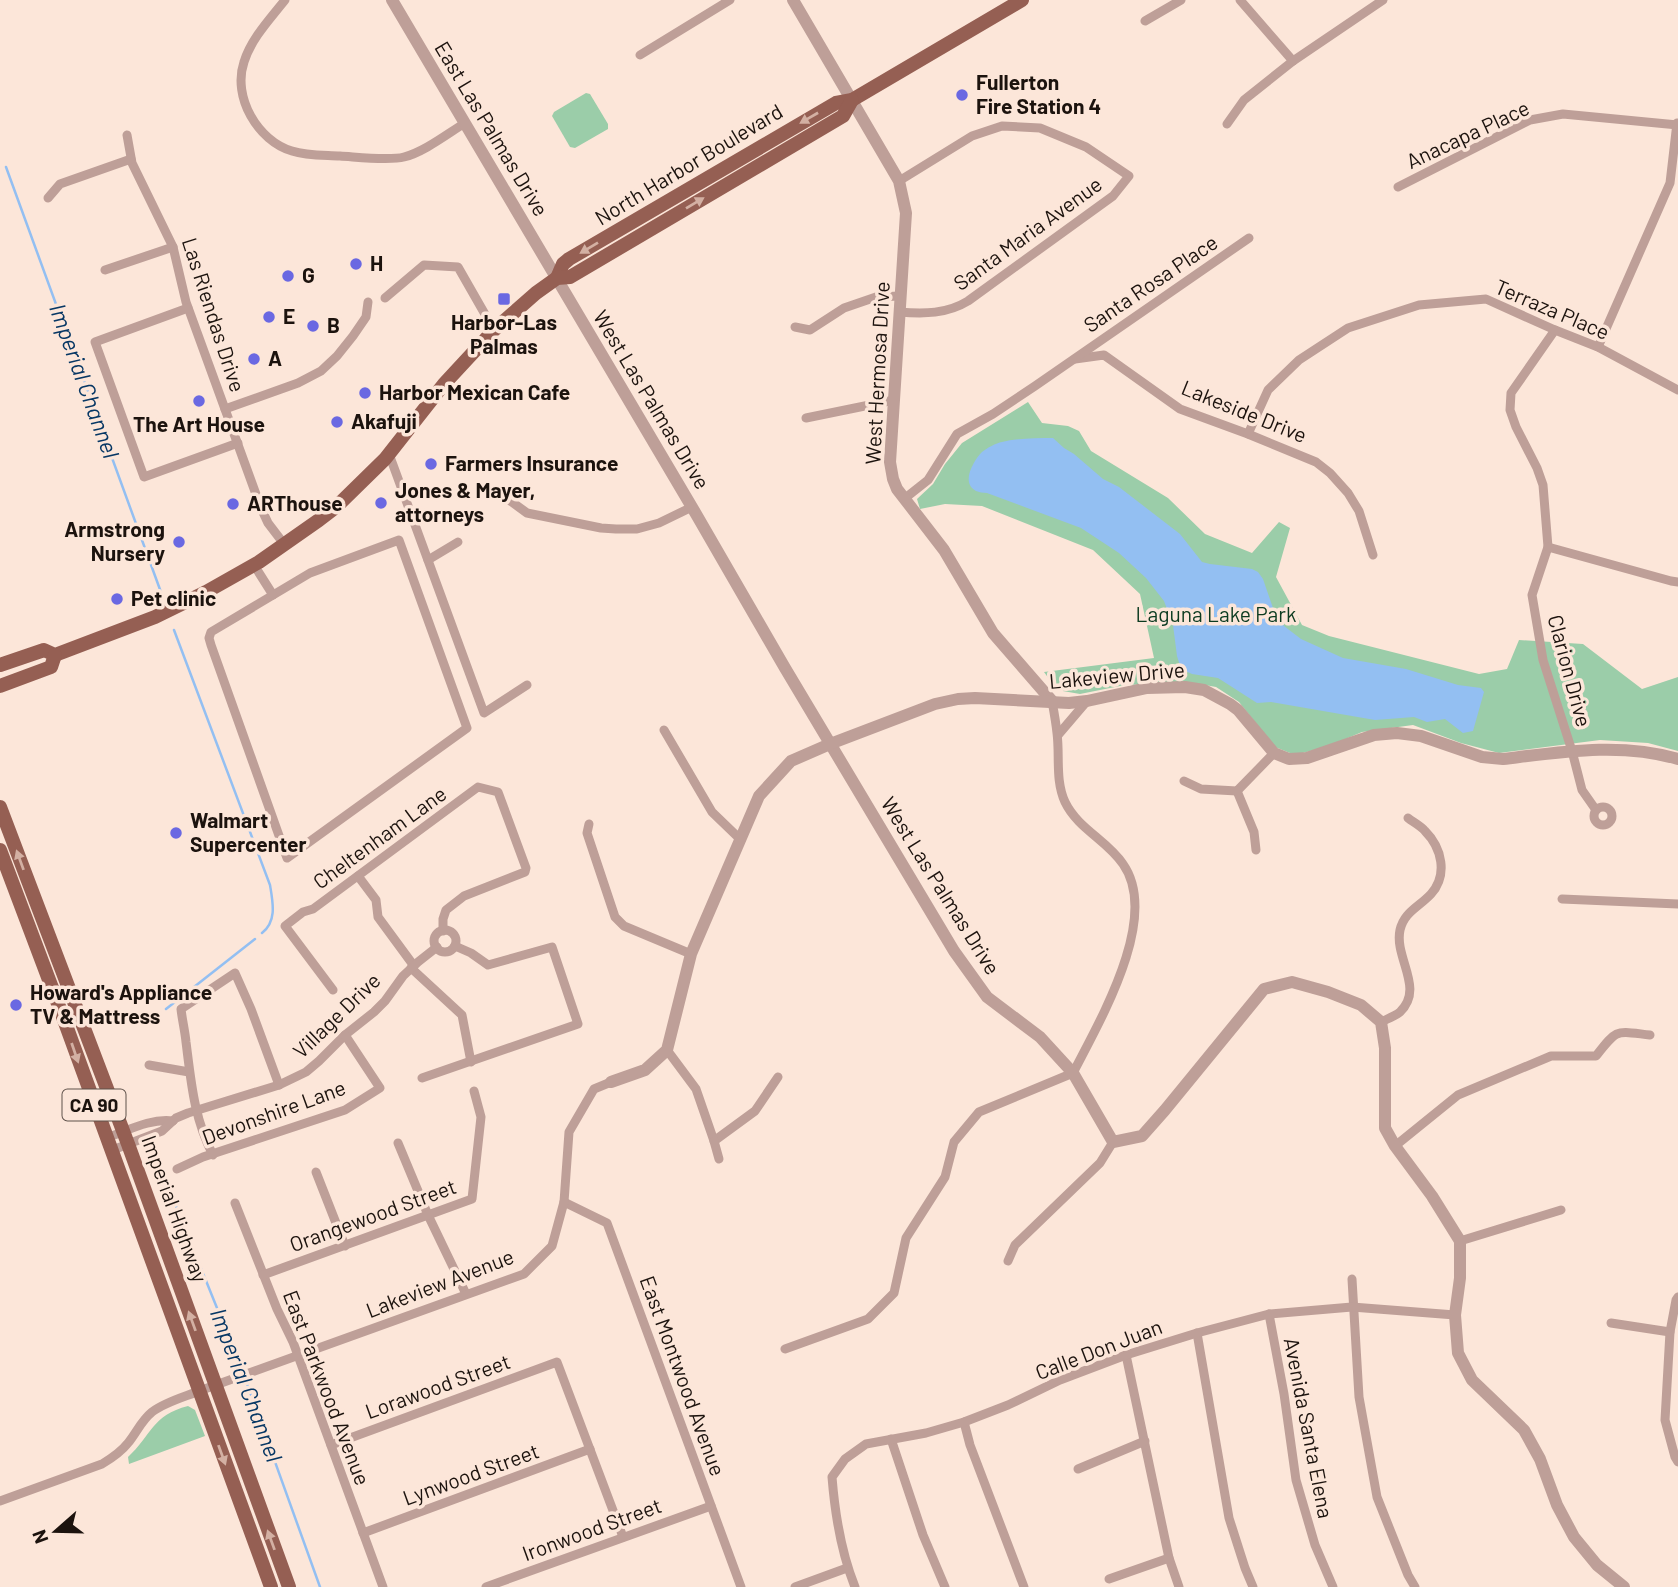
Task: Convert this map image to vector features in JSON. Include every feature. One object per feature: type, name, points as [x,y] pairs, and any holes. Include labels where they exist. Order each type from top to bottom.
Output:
[{"type":"main road","name":"North Harbor Boulevard","points":[[284,544],[336,507],[389,454],[444,384],[476,349],[536,293],[557,278],[570,276],[843,116],[852,100],[1022,0]]},
{"type":"main road","points":[[0,666],[44,650],[55,655],[155,617],[254,565],[284,544]]},
{"type":"main road","points":[[0,686],[51,667],[55,655]]},
{"type":"main road","name":"Imperial Highway","points":[[0,807],[126,1138],[289,1587]]},
{"type":"main road","name":"Imperial Highway","points":[[0,850],[271,1587]]},
{"type":"street","points":[[285,0],[250,47],[241,78],[243,98],[250,115],[279,145],[300,153],[399,158],[420,150],[465,123]]},
{"type":"street","name":"East Las Palmas Drive","points":[[392,0],[557,278]]},
{"type":"street","points":[[640,55],[730,0]]},
{"type":"street","name":"West Hermosa Drive","points":[[793,0],[899,181],[906,213],[891,468],[895,485],[944,550],[993,633],[1052,701]]},
{"type":"street","points":[[1145,21],[1181,0]]},
{"type":"street","points":[[1240,0],[1293,61]]},
{"type":"street","points":[[1227,124],[1244,100],[1293,61],[1383,0]]},
{"type":"street","name":"Anacapa Place","points":[[1398,187],[1530,120],[1563,114],[1677,124]]},
{"type":"street","points":[[1598,347],[1670,183],[1677,124]]},
{"type":"street","name":"Santa Maria Avenue","points":[[899,181],[972,136],[1002,126],[1040,128],[1086,147],[1129,176],[1113,196],[968,301],[942,312],[899,312]]},
{"type":"street","name":"Las Riendas Drive","points":[[127,135],[131,159],[173,247],[188,308],[261,508],[268,523],[284,544]]},
{"type":"street","points":[[48,198],[60,184],[131,159]]},
{"type":"street","name":"Santa Rosa Place","points":[[1073,359],[1249,238]]},
{"type":"street","points":[[105,270],[173,247]]},
{"type":"street","points":[[385,299],[424,265],[458,267],[494,330]]},
{"type":"street","name":"West Las Palmas Drive","points":[[557,278],[954,951],[987,997],[1040,1037],[1073,1073],[1114,1142]]},
{"type":"street","points":[[795,327],[810,330],[844,308],[876,297],[900,296]]},
{"type":"street","name":"Terraza Place","points":[[1248,434],[1268,390],[1299,359],[1348,328],[1419,305],[1486,299],[1598,347],[1678,390]]},
{"type":"street","points":[[225,409],[298,383],[321,371],[337,356],[366,317],[368,302]]},
{"type":"street","points":[[188,308],[95,342],[144,477],[237,443]]},
{"type":"street","name":"Clarion Drive","points":[[1555,330],[1511,393],[1510,401],[1512,418],[1543,485],[1548,547],[1532,595],[1543,660],[1582,790],[1596,810]]},
{"type":"street","name":"Lakeside Drive","points":[[1073,359],[1104,355],[1180,409],[1309,458],[1329,473],[1348,493],[1359,511],[1373,555]]},
{"type":"street","points":[[904,499],[928,480],[957,434],[993,414],[1073,359]]},
{"type":"street","points":[[806,418],[894,400]]},
{"type":"street","points":[[389,454],[484,713],[527,685]]},
{"type":"street","points":[[509,500],[527,513],[616,529],[637,529],[653,525],[692,507]]},
{"type":"street","points":[[399,540],[467,728],[287,858],[209,638],[215,628],[274,595],[310,573],[399,540]]},
{"type":"street","points":[[428,560],[458,542]]},
{"type":"street","points":[[1548,547],[1678,582]]},
{"type":"street","points":[[254,565],[274,595]]},
{"type":"street","name":"Lakeview Drive","points":[[667,1050],[691,954],[759,796],[791,761],[946,701],[975,698],[1069,703],[1147,688],[1175,687],[1204,690],[1222,698],[1238,710],[1274,753]]},
{"type":"street","points":[[785,1349],[868,1319],[894,1293],[906,1238],[945,1177],[954,1142],[979,1112],[1073,1073],[1108,1003],[1120,973],[1133,926],[1136,903],[1131,878],[1122,862],[1079,822],[1066,803],[1059,774],[1058,735],[1052,701]]},
{"type":"street","points":[[1058,735],[1087,701]]},
{"type":"street","points":[[664,730],[712,812],[741,840]]},
{"type":"street","points":[[1184,781],[1201,789],[1237,791],[1274,753],[1289,760],[1300,760],[1374,735],[1397,733],[1421,736],[1493,759],[1597,749],[1623,750],[1678,759]]},
{"type":"street","name":"Cheltenham Lane","points":[[332,990],[285,926],[303,912],[313,909],[478,787],[498,792],[526,868],[525,872],[464,896],[446,910],[443,931]]},
{"type":"street","points":[[1237,791],[1254,832],[1256,850]]},
{"type":"street","points":[[1381,1022],[1399,1013],[1409,1001],[1411,986],[1398,940],[1401,925],[1410,911],[1431,894],[1439,881],[1443,864],[1425,831],[1408,818]]},
{"type":"street","points":[[589,824],[587,834],[615,917],[624,926],[691,954]]},
{"type":"street","points":[[358,876],[376,900],[379,917],[412,967],[462,1015],[471,1062]]},
{"type":"street","points":[[1562,899],[1678,904]]},
{"type":"street","points":[[443,931],[449,931],[456,940],[455,946],[444,952],[437,947],[435,937],[443,931]]},
{"type":"street","points":[[422,1078],[578,1024],[552,947],[488,965],[455,946]]},
{"type":"street","name":"Village Drive","points":[[108,1144],[162,1131],[181,1116],[196,1110],[290,1081],[311,1068],[380,1006],[412,967],[437,947]]},
{"type":"street","points":[[213,1155],[204,1138],[192,1093],[181,1009],[235,973],[279,1086]]},
{"type":"street","points":[[1008,1261],[1015,1245],[1100,1163],[1114,1142],[1142,1136],[1264,989],[1292,982],[1361,1005],[1381,1022],[1385,1048],[1385,1128],[1460,1241],[1460,1278],[1455,1315],[1458,1353],[1472,1380],[1524,1430],[1540,1459],[1557,1505],[1574,1537],[1597,1565],[1624,1587]]},
{"type":"street","points":[[1395,1146],[1458,1095],[1551,1056],[1595,1056],[1613,1035],[1620,1031],[1650,1035]]},
{"type":"street","name":"Devonshire Lane","points":[[177,1169],[345,1110],[380,1088],[345,1035]]},
{"type":"street","points":[[611,1082],[645,1070],[667,1050],[696,1089],[719,1159]]},
{"type":"street","points":[[149,1065],[189,1072]]},
{"type":"street","points":[[714,1141],[755,1111],[778,1077]]},
{"type":"street","name":"Lakeview Avenue","points":[[0,1501],[102,1464],[117,1455],[129,1443],[139,1424],[160,1406],[524,1274],[552,1246],[564,1202],[569,1132],[594,1089],[611,1082]]},
{"type":"street","name":"Orangewood Street","points":[[263,1275],[472,1199],[481,1117],[474,1091]]},
{"type":"street","points":[[398,1143],[428,1215],[466,1294]]},
{"type":"street","points":[[316,1172],[345,1246]]},
{"type":"street","name":"East Montwood Avenue","points":[[564,1202],[607,1223],[741,1587]]},
{"type":"street","name":"East Parkwood Avenue","points":[[235,1203],[299,1356],[383,1587]]},
{"type":"street","points":[[1460,1241],[1561,1210]]},
{"type":"street","points":[[1352,1279],[1359,1397],[1377,1497],[1415,1587]]},
{"type":"street","points":[[1678,1297],[1670,1332],[1665,1420],[1678,1462]]},
{"type":"street","name":"Calle Don Juan","points":[[847,1568],[835,1510],[832,1477],[845,1459],[866,1444],[926,1433],[964,1422],[1009,1405],[1060,1380],[1126,1355],[1269,1314],[1352,1307],[1455,1315]]},
{"type":"street","name":"Avenida Santa Elena","points":[[1269,1314],[1296,1480],[1315,1545],[1333,1587]]},
{"type":"street","points":[[1611,1323],[1670,1332]]},
{"type":"street","points":[[1197,1333],[1229,1518],[1253,1587]]},
{"type":"street","points":[[1126,1355],[1169,1558],[1179,1587]]},
{"type":"street","name":"Lorawood Street","points":[[331,1445],[557,1362],[590,1450]]},
{"type":"street","points":[[964,1422],[1024,1587]]},
{"type":"street","points":[[891,1439],[923,1535],[945,1587]]},
{"type":"street","points":[[1078,1469],[1144,1441]]},
{"type":"street","points":[[590,1450],[623,1537]]},
{"type":"street","name":"Lynwood Street","points":[[363,1533],[590,1450]]},
{"type":"street","name":"Ironwood Street","points":[[486,1587],[711,1506]]},
{"type":"street","points":[[1109,1579],[1169,1558]]},
{"type":"street","points":[[795,1587],[847,1568],[855,1587]]},
{"type":"green space","points":[[586,93],[590,94],[608,124],[608,129],[575,148],[570,147],[552,116],[554,112]]},
{"type":"green space","name":"Laguna Lake Park","points":[[1028,402],[1042,423],[1068,426],[1079,431],[1091,451],[1168,498],[1205,534],[1252,553],[1279,522],[1290,528],[1276,577],[1302,625],[1329,636],[1479,674],[1507,669],[1519,640],[1583,644],[1642,689],[1678,677],[1678,751],[1648,743],[1600,740],[1499,753],[1461,743],[1413,725],[1362,732],[1329,746],[1295,755],[1275,747],[1239,702],[1216,687],[1194,683],[1125,685],[1080,694],[1057,690],[1044,672],[1154,658],[1140,594],[1093,550],[982,506],[945,504],[920,509],[917,499],[933,484],[962,443]]},
{"type":"green space","points":[[188,1406],[195,1410],[205,1436],[129,1464],[128,1457],[159,1421]]},
{"type":"water","points":[[1053,438],[1103,479],[1119,487],[1180,534],[1202,562],[1258,572],[1274,611],[1284,626],[1301,639],[1343,658],[1406,669],[1458,685],[1481,688],[1484,692],[1473,731],[1463,733],[1445,719],[1427,722],[1414,717],[1375,720],[1271,702],[1257,703],[1218,678],[1192,674],[1181,669],[1173,625],[1164,601],[1146,578],[1119,553],[1081,528],[971,487],[969,477],[972,466],[989,447],[1014,440]]},
{"type":"waterway","name":"Imperial Channel","points":[[6,167],[162,595]]},
{"type":"waterway","name":"Imperial Channel","points":[[174,630],[270,885],[272,917],[262,933]]},
{"type":"waterway","name":"Imperial Channel","points":[[166,1009],[255,939]]},
{"type":"waterway","name":"Imperial Channel","points":[[167,1184],[242,1370],[320,1587]]},
{"type":"place","name":"Fullerton Fire Station 4","points":[[962,95]]},
{"type":"place","name":"H","points":[[356,264]]},
{"type":"place","name":"G","points":[[288,276]]},
{"type":"place","name":"Harbor-Las Palmas","points":[[504,299]]},
{"type":"place","name":"E","points":[[269,317]]},
{"type":"place","name":"B","points":[[313,326]]},
{"type":"place","name":"A","points":[[254,359]]},
{"type":"place","name":"Harbor Mexican Cafe","points":[[365,393]]},
{"type":"place","name":"The Art House","points":[[199,401]]},
{"type":"place","name":"Akafuji","points":[[337,422]]},
{"type":"place","name":"Farmers Insurance","points":[[431,464]]},
{"type":"place","name":"Jones & Mayer, attorneys","points":[[381,503]]},
{"type":"place","name":"ARThouse","points":[[233,504]]},
{"type":"place","name":"Armstrong Nursery","points":[[179,542]]},
{"type":"place","name":"Pet clinic","points":[[117,599]]},
{"type":"place","name":"Walmart Supercenter","points":[[176,833]]},
{"type":"place","name":"Howard's Appliance TV & Mattress","points":[[16,1005]]}]
